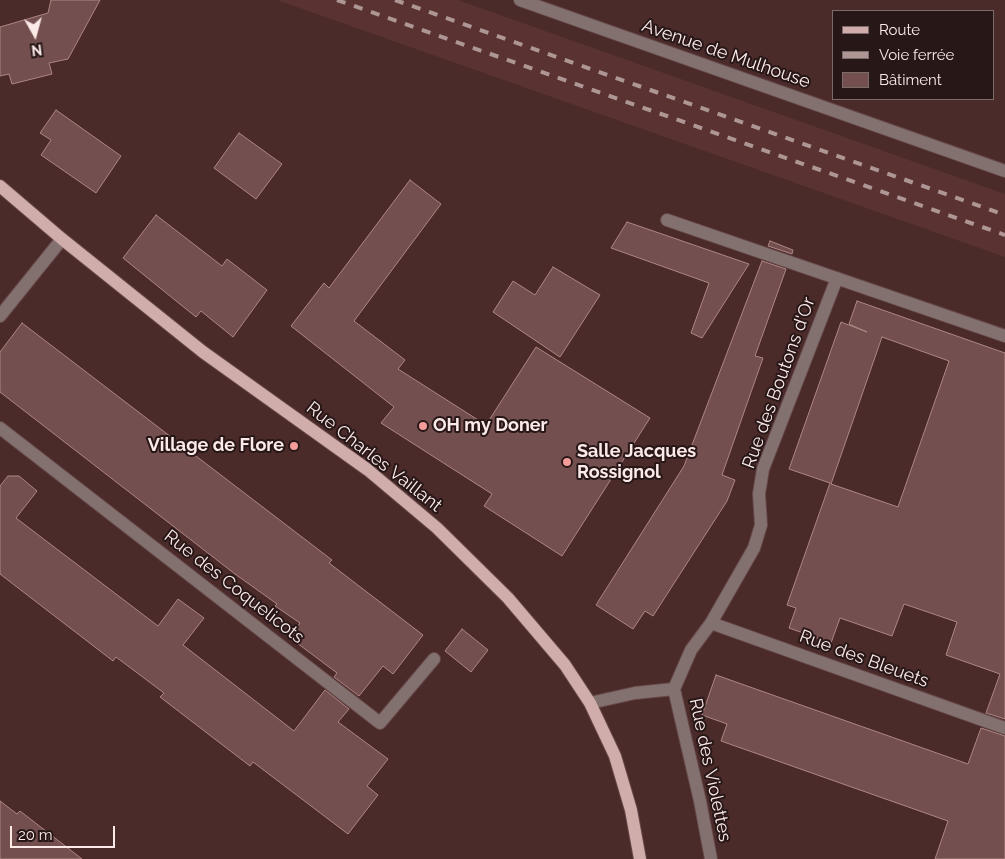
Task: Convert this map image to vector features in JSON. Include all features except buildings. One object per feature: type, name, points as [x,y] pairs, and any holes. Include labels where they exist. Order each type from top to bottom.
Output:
[{"type":"main road","name":"Rue Charles Vaillant","points":[[0,186],[62,239],[203,352],[368,470],[437,528],[508,598],[565,665],[590,704],[615,756],[631,810],[640,859]]},
{"type":"street","name":"Avenue de Mulhouse","points":[[520,0],[1005,170]]},
{"type":"street","points":[[667,220],[1005,336]]},
{"type":"street","points":[[0,316],[62,239]]},
{"type":"street","name":"Rue des Boutons d'Or","points":[[674,688],[691,650],[710,623],[754,548],[761,525],[758,494],[763,469],[837,278]]},
{"type":"street","name":"Rue des Coquelicots","points":[[0,428],[380,723],[434,659]]},
{"type":"street","name":"Rue des Bleuets","points":[[710,623],[1005,728]]},
{"type":"street","points":[[590,704],[636,693],[674,688]]},
{"type":"street","name":"Rue des Violettes","points":[[674,688],[700,801],[711,859]]},
{"type":"shaded area","points":[[277,0],[458,0],[1005,194],[1005,257]]},
{"type":"railway","points":[[337,0],[1005,235]]},
{"type":"railway","points":[[395,0],[1005,215]]},
{"type":"place","name":"OH my Doner","points":[[423,426]]},
{"type":"place","name":"Village de Flore","points":[[294,446]]},
{"type":"place","name":"Salle Jacques Rossignol","points":[[567,462]]}]
